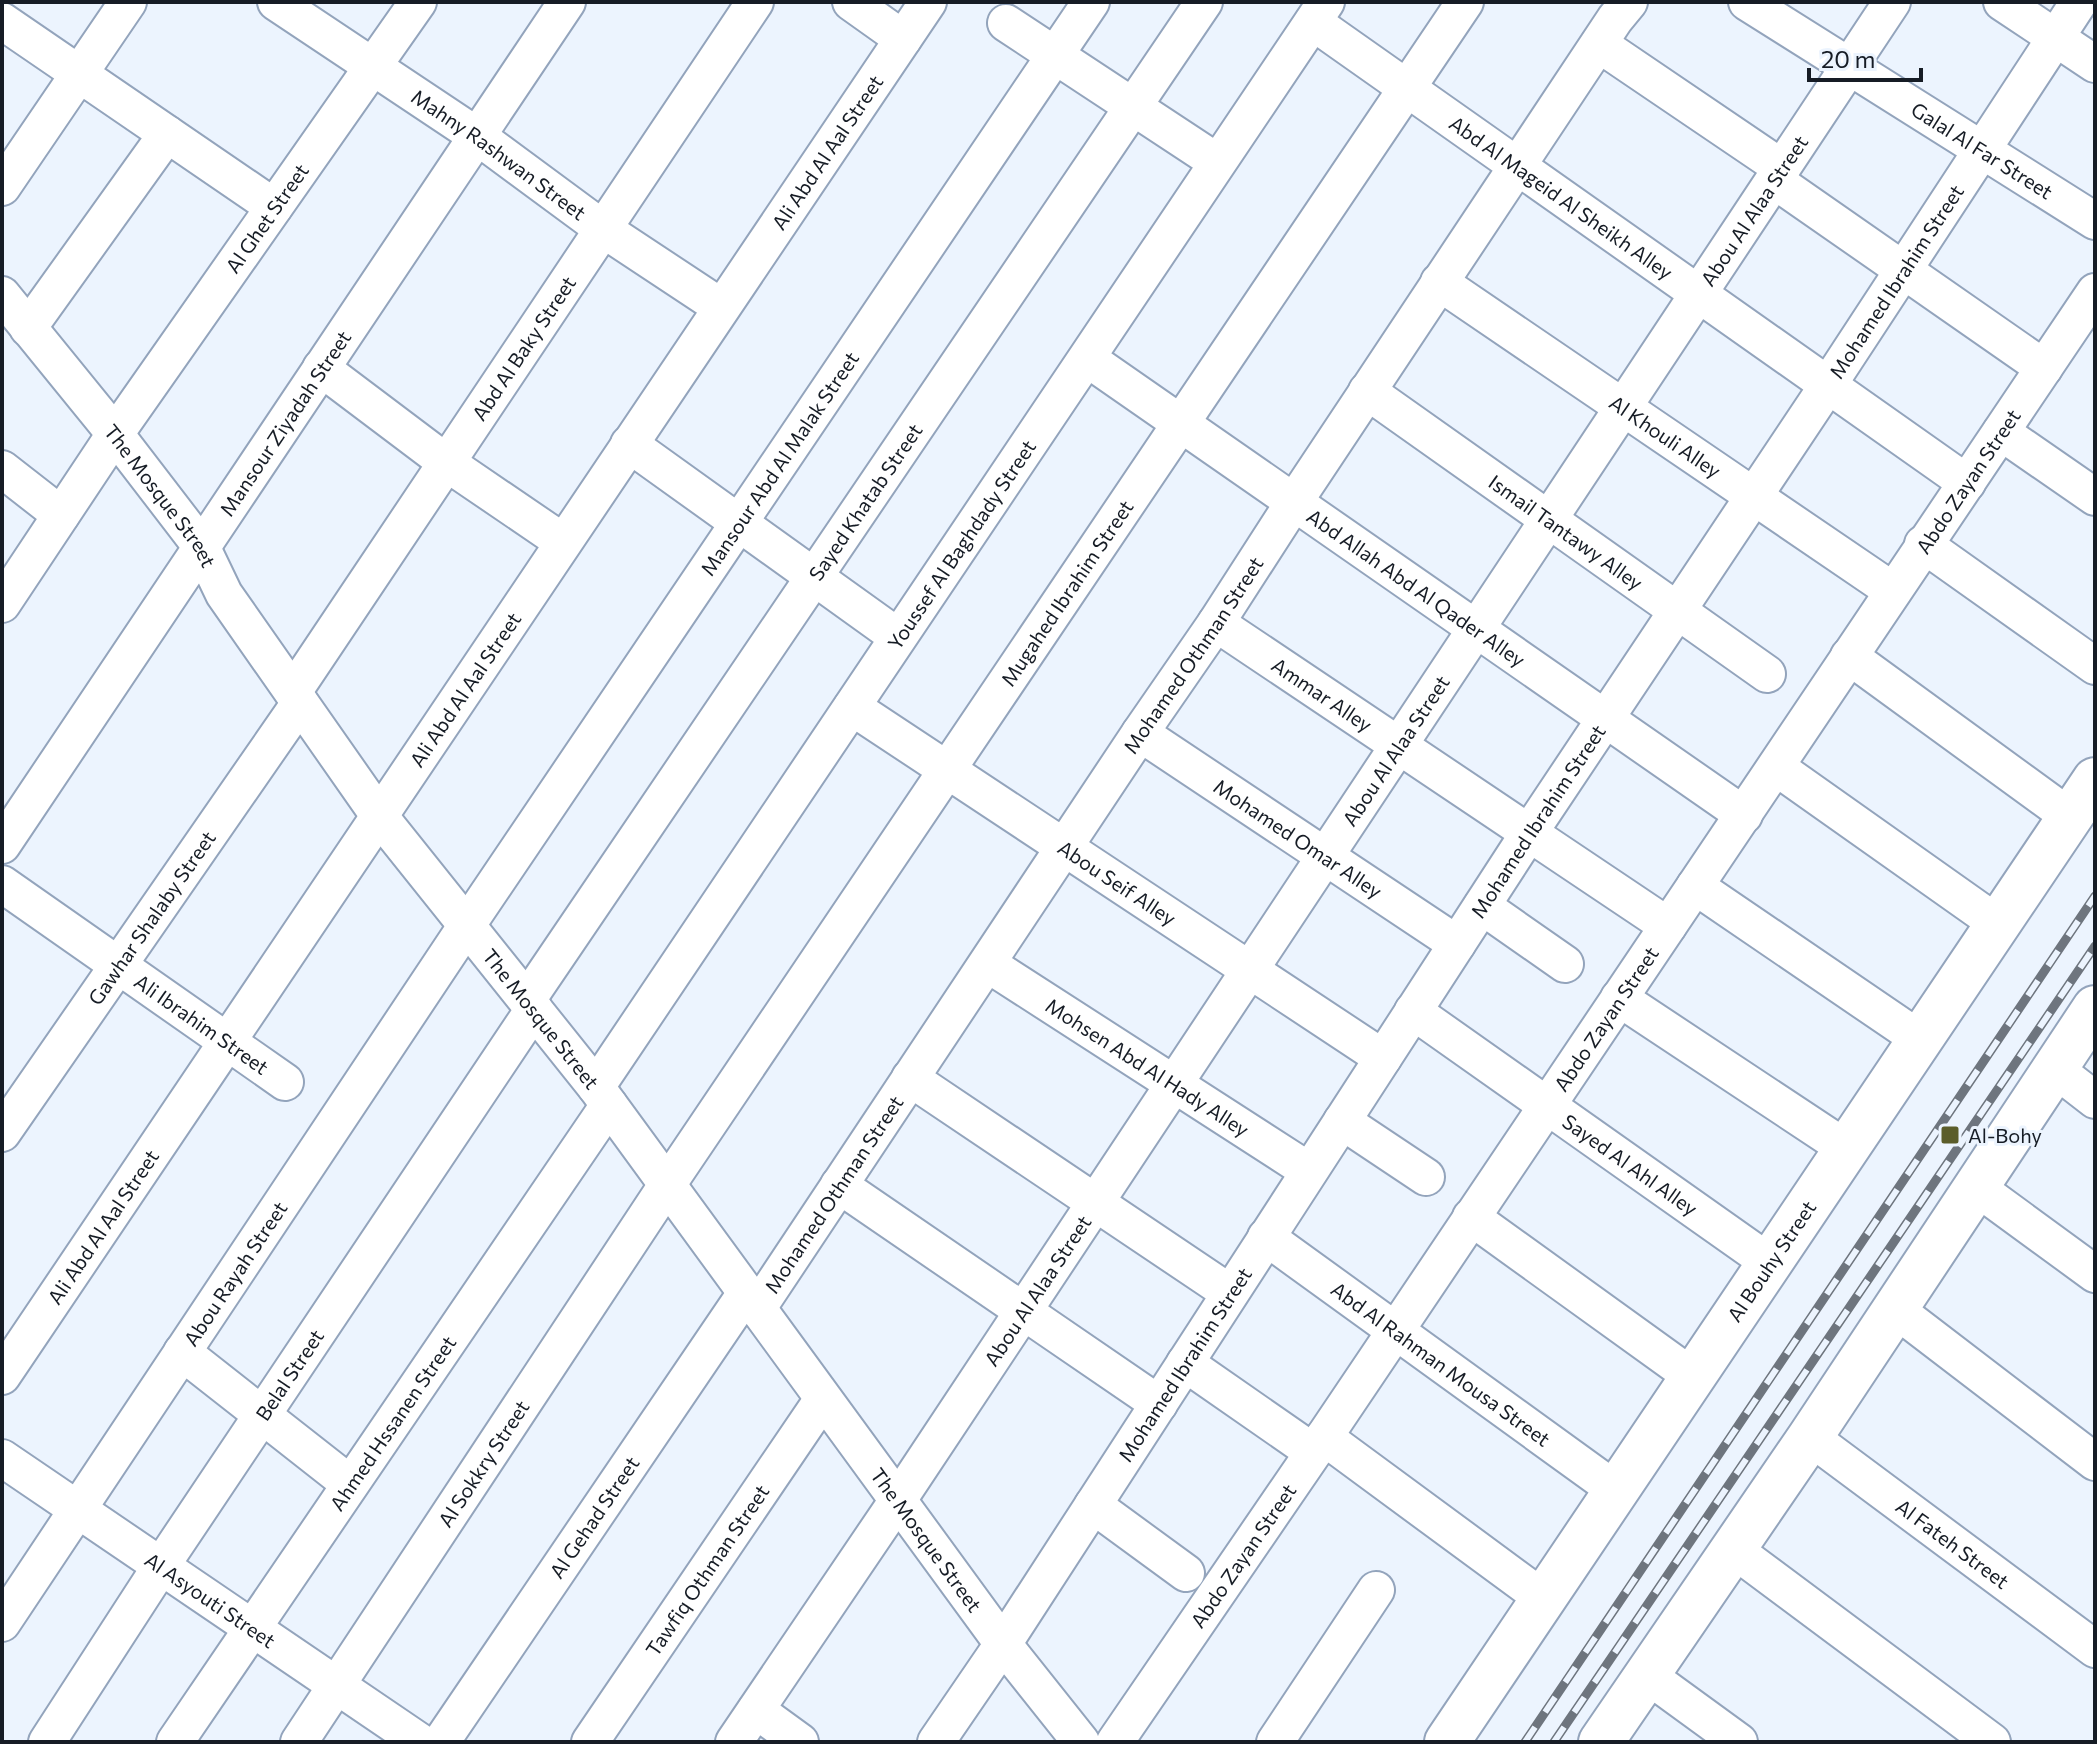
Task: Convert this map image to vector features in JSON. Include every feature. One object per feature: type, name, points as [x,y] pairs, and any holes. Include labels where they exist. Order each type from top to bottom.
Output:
[{"type":"street","points":[[2,187],[128,2]]},
{"type":"street","name":"Mahny Rashwan Street","points":[[276,2],[477,136],[603,229],[721,307]]},
{"type":"street","name":"Al Ghet Street","points":[[2,604],[115,434],[418,2]]},
{"type":"street","name":"Mansour Ziyadah Street","points":[[2,845],[567,2]]},
{"type":"street","name":"Abd Al Baky Street","points":[[296,698],[447,463],[755,2]]},
{"type":"street","points":[[851,2],[903,39]]},
{"type":"street","name":"Ali Abd Al Aal Street","points":[[2,1376],[928,2]]},
{"type":"street","name":"Mansour Abd Al Malak Street","points":[[467,925],[1091,2]]},
{"type":"street","name":"Sayed Khatab Street","points":[[530,1005],[814,577],[1204,2]]},
{"type":"street","name":"Mugahed Ibrahim Street","points":[[667,1185],[1465,2]]},
{"type":"street","name":"Mohamed Othman Street","points":[[752,1301],[839,1185],[1216,623],[1517,165],[1629,2]]},
{"type":"street","name":"Galal Al Far Street","points":[[1747,2],[2095,221]]},
{"type":"street","name":"Abou Al Alaa Street","points":[[734,1742],[898,1500],[1892,2]]},
{"type":"street","points":[[2002,2],[2095,64]]},
{"type":"street","name":"Mohamed Ibrahim Street","points":[[936,1742],[1003,1644],[1529,833],[2079,2]]},
{"type":"street","name":"Abd Al Mageid Al Sheikh Alley","points":[[1319,12],[1407,88],[1967,483]]},
{"type":"street","name":"Youssef Al Baghdady Street","points":[[603,1096],[898,637],[1319,12]]},
{"type":"street","points":[[2,21],[274,207]]},
{"type":"street","points":[[1006,23],[1217,162]]},
{"type":"street","points":[[1599,44],[1904,270],[2044,368]]},
{"type":"street","points":[[28,328],[167,134]]},
{"type":"street","name":"Al Khouli Alley","points":[[1439,282],[1893,591]]},
{"type":"street","name":"The Mosque Street","points":[[2,295],[201,546],[224,594],[380,817],[603,1096],[1003,1644],[1089,1742]]},
{"type":"street","name":"Abdo Zayan Street","points":[[1089,1742],[1318,1445],[1744,815],[1923,544],[2044,368],[2089,315]]},
{"type":"street","name":"Abd Allah Abd Al Qader Alley","points":[[1088,359],[1744,815]]},
{"type":"street","points":[[321,368],[447,463],[563,542]]},
{"type":"street","name":"Ismail Tantawy Alley","points":[[1367,391],[1767,674]]},
{"type":"street","points":[[2001,432],[2095,497]]},
{"type":"street","points":[[629,444],[898,637]]},
{"type":"street","points":[[2,469],[61,515]]},
{"type":"street","points":[[1923,544],[2095,666]]},
{"type":"street","name":"Ammar Alley","points":[[1216,623],[1668,926]]},
{"type":"street","points":[[1849,656],[2070,817]]},
{"type":"street","name":"Gawhar Shalaby Street","points":[[2,1133],[296,698]]},
{"type":"street","name":"Abou Seif Alley","points":[[852,707],[1383,1058]]},
{"type":"street","name":"Mohamed Omar Alley","points":[[1140,733],[1457,944]]},
{"type":"street","points":[[1776,767],[1998,924]]},
{"type":"street","name":"Al Bouhy Street","points":[[1447,1742],[2095,780]]},
{"type":"street","name":"Ali Ibrahim Street","points":[[2,884],[285,1082]]},
{"type":"street","points":[[1695,886],[1921,1040]]},
{"type":"street","points":[[1482,906],[1565,964]]},
{"type":"street","name":"Abou Rayah Street","points":[[2,1623],[467,925]]},
{"type":"street","name":"Mohsen Abd Al Hady Alley","points":[[988,964],[1309,1171]]},
{"type":"street","points":[[1619,998],[1847,1149]]},
{"type":"street","name":"Belal Street","points":[[47,1742],[530,1005]]},
{"type":"street","points":[[1601,1742],[1810,1437],[2095,1008]]},
{"type":"street","name":"Sayed Al Ahl Alley","points":[[1413,1011],[1770,1263]]},
{"type":"street","points":[[2055,1069],[2095,1100]]},
{"type":"street","points":[[910,1078],[1230,1293]]},
{"type":"street","name":"Ahmed Hssanen Street","points":[[175,1742],[350,1484],[603,1096]]},
{"type":"street","points":[[1342,1121],[1426,1177]]},
{"type":"street","name":"Al Sokkry Street","points":[[299,1742],[667,1185]]},
{"type":"street","points":[[839,1185],[1159,1404]]},
{"type":"street","points":[[1976,1187],[2095,1274]]},
{"type":"street","points":[[1471,1217],[1693,1377]]},
{"type":"street","name":"Abd Al Rahman Mousa Street","points":[[1266,1237],[1617,1491]]},
{"type":"street","name":"Al Gehad Street","points":[[441,1742],[752,1301]]},
{"type":"street","points":[[1895,1309],[2095,1462]]},
{"type":"street","points":[[182,1352],[350,1484]]},
{"type":"street","points":[[1185,1363],[1318,1445],[1544,1599]]},
{"type":"street","name":"Tawfiq Othman Street","points":[[590,1742],[823,1399]]},
{"type":"street","name":"Al Fateh Street","points":[[1810,1437],[2095,1649]]},
{"type":"street","name":"Al Asyouti Street","points":[[2,1458],[420,1742]]},
{"type":"street","points":[[1093,1505],[1186,1573]]},
{"type":"street","points":[[1733,1549],[1992,1742]]},
{"type":"street","points":[[1275,1742],[1376,1590]]},
{"type":"street","points":[[1647,1675],[1739,1742]]},
{"type":"street","points":[[756,1710],[800,1742]]},
{"type":"railway","points":[[1525,1742],[2095,896]]},
{"type":"railway","points":[[1554,1742],[2095,946]]},
{"type":"place","name":"Al-Bohy","points":[[1950,1135]]}]
